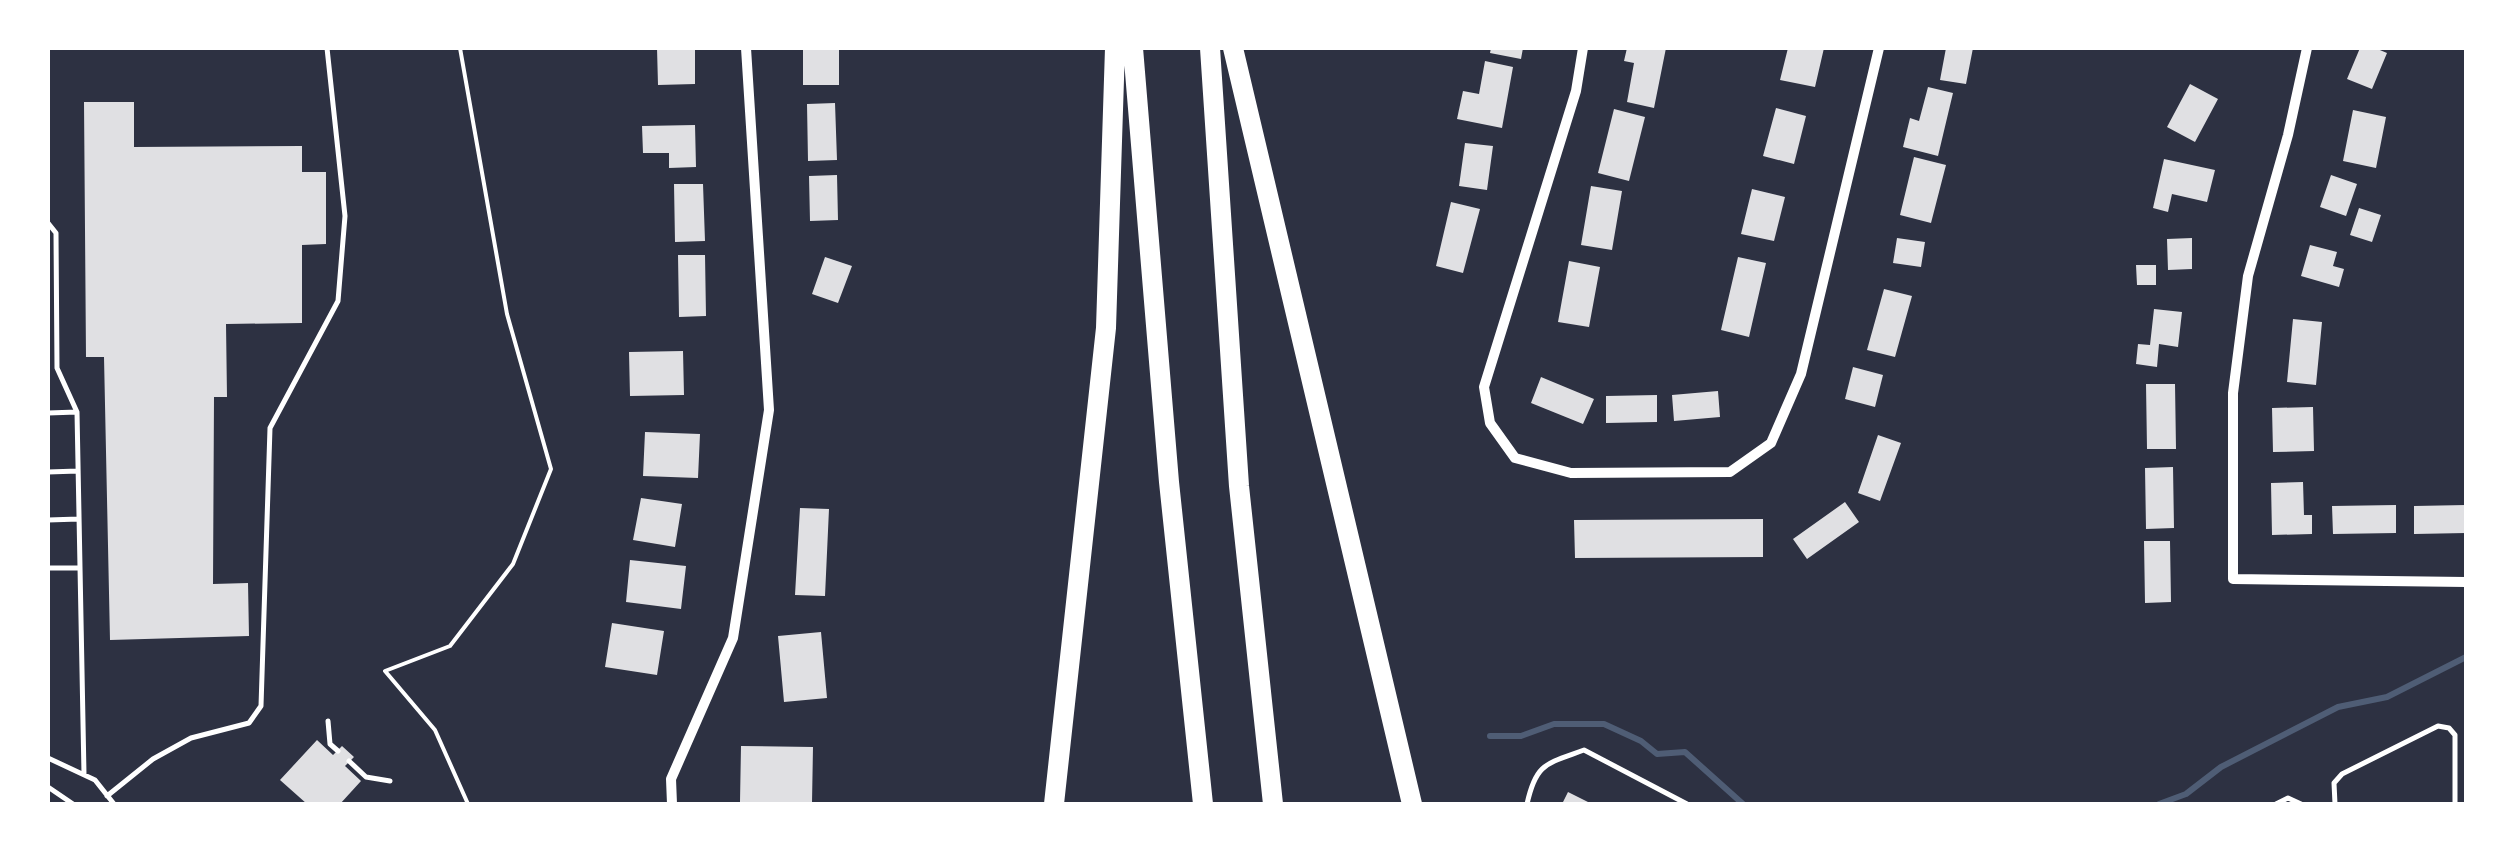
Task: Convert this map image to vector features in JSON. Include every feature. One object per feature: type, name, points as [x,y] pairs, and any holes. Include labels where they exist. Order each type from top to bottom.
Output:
[{"type":"highway","points":[[1054,804],[1106,328],[1115,48]]},
{"type":"highway","points":[[1133,48],[1170,482],[1203,804]]},
{"type":"highway","points":[[1210,48],[1239,486],[1273,804]]},
{"type":"highway","points":[[1233,48],[1412,804]]},
{"type":"street","points":[[672,804],[671,778],[733,638],[769,410],[746,48]]},
{"type":"street","points":[[1583,48],[1576,91],[1484,387],[1490,423],[1515,458],[1571,473],[1730,472],[1771,442],[1801,374],[1879,48]]},
{"type":"street","points":[[2307,48],[2288,135],[2248,276],[2233,393],[2233,579],[2466,582]]},
{"type":"lane","points":[[107,796],[153,759],[190,738],[250,723],[261,706],[270,428],[338,300],[345,216],[327,48]]},
{"type":"lane","points":[[48,223],[56,233],[57,368],[77,412],[84,774]]},
{"type":"lane","points":[[48,412],[77,412]]},
{"type":"lane","points":[[48,472],[78,472]]},
{"type":"lane","points":[[48,520],[78,519]]},
{"type":"lane","points":[[48,568],[79,568]]},
{"type":"lane","points":[[328,722],[330,744],[338,751]]},
{"type":"lane","points":[[2335,804],[2334,782],[2342,774],[2438,726],[2449,728],[2454,735],[2454,804]]},
{"type":"lane","points":[[1526,804],[1532,778],[1548,763],[1584,750],[1687,804]]},
{"type":"lane","points":[[48,758],[95,780],[114,804]]},
{"type":"lane","points":[[349,761],[366,777],[390,781]]},
{"type":"lane","points":[[48,788],[73,804]]},
{"type":"lane","points":[[2276,804],[2288,798],[2300,804]]},
{"type":"path","points":[[460,48],[506,314],[551,470],[513,564],[450,646],[384,672],[435,730],[468,804]]},
{"type":"building","points":[[657,48],[695,48],[695,84],[658,85]]},
{"type":"building","points":[[803,48],[839,48],[839,85],[803,85]]},
{"type":"building","points":[[1491,48],[1523,48],[1521,59],[1490,53]]},
{"type":"building","points":[[1627,48],[1666,48],[1654,108],[1627,102],[1634,63],[1624,61]]},
{"type":"building","points":[[1788,48],[1824,48],[1815,87],[1780,80]]},
{"type":"building","points":[[1946,48],[1973,48],[1966,84],[1940,80]]},
{"type":"building","points":[[2360,48],[2387,53],[2372,89],[2347,79]]},
{"type":"building","points":[[1485,61],[1513,67],[1502,128],[1457,119],[1463,91],[1479,94]]},
{"type":"building","points":[[2190,84],[2218,99],[2195,142],[2167,127]]},
{"type":"building","points":[[1928,87],[1953,93],[1938,156],[1903,147],[1910,118],[1919,121]]},
{"type":"building","points":[[84,102],[134,102],[134,147],[302,146],[302,172],[326,172],[326,244],[302,245],[302,323],[226,324],[227,397],[214,397],[213,584],[248,583],[249,636],[110,640],[104,357],[86,357]]},
{"type":"building","points":[[835,103],[837,160],[808,161],[807,104]]},
{"type":"building","points":[[1776,108],[1806,116],[1794,164],[1763,156]]},
{"type":"building","points":[[1614,109],[1645,117],[1629,181],[1598,173]]},
{"type":"building","points":[[2353,110],[2386,117],[2376,168],[2343,161]]},
{"type":"building","points":[[695,125],[696,167],[669,168],[669,153],[643,153],[642,126]]},
{"type":"building","points":[[1465,143],[1493,146],[1487,190],[1459,186]]},
{"type":"building","points":[[1914,157],[1946,165],[1931,223],[1900,215]]},
{"type":"building","points":[[2164,159],[2215,170],[2207,202],[2172,194],[2168,212],[2153,208]]},
{"type":"building","points":[[837,175],[838,220],[810,221],[809,176]]},
{"type":"building","points":[[2331,175],[2357,184],[2346,216],[2320,207]]},
{"type":"building","points":[[674,184],[703,184],[705,241],[675,242]]},
{"type":"building","points":[[1591,186],[1622,191],[1612,250],[1581,245]]},
{"type":"building","points":[[1752,189],[1785,197],[1774,241],[1741,234]]},
{"type":"building","points":[[1451,202],[1480,209],[1463,273],[1436,266]]},
{"type":"building","points":[[2359,208],[2381,215],[2372,242],[2350,235]]},
{"type":"building","points":[[1897,238],[1925,242],[1921,267],[1893,263]]},
{"type":"building","points":[[2192,238],[2192,269],[2168,270],[2167,239]]},
{"type":"building","points":[[2310,245],[2337,252],[2333,266],[2344,269],[2339,287],[2301,276]]},
{"type":"building","points":[[678,255],[705,255],[706,316],[679,317]]},
{"type":"building","points":[[825,257],[852,266],[838,303],[812,294]]},
{"type":"building","points":[[1738,257],[1766,263],[1749,337],[1721,330]]},
{"type":"building","points":[[1569,261],[1600,267],[1589,327],[1558,322]]},
{"type":"building","points":[[2136,265],[2156,265],[2156,285],[2137,285]]},
{"type":"building","points":[[1884,289],[1912,296],[1895,357],[1867,350]]},
{"type":"building","points":[[2154,309],[2182,312],[2178,347],[2159,344],[2157,367],[2136,364],[2138,344],[2150,345]]},
{"type":"building","points":[[2293,319],[2322,322],[2316,385],[2287,382]]},
{"type":"building","points":[[683,351],[684,395],[630,396],[629,352]]},
{"type":"building","points":[[1853,367],[1883,375],[1875,407],[1845,399]]},
{"type":"building","points":[[1541,377],[1594,399],[1583,424],[1531,403]]},
{"type":"building","points":[[2146,384],[2175,384],[2176,449],[2147,449]]},
{"type":"building","points":[[1718,391],[1720,417],[1674,421],[1672,395]]},
{"type":"building","points":[[1657,395],[1657,422],[1606,423],[1606,396]]},
{"type":"building","points":[[2313,407],[2314,451],[2273,452],[2272,408]]},
{"type":"building","points":[[645,432],[700,434],[698,478],[643,476]]},
{"type":"building","points":[[1878,435],[1901,443],[1880,501],[1858,493]]},
{"type":"building","points":[[2173,467],[2174,528],[2146,529],[2145,468]]},
{"type":"building","points":[[2303,482],[2304,515],[2312,515],[2312,534],[2272,535],[2271,483]]},
{"type":"building","points":[[641,498],[682,504],[675,547],[633,540]]},
{"type":"building","points":[[1845,502],[1859,522],[1807,559],[1793,539]]},
{"type":"building","points":[[2396,505],[2396,533],[2333,534],[2332,506]]},
{"type":"building","points":[[2466,505],[2466,533],[2414,534],[2414,506]]},
{"type":"building","points":[[800,508],[829,509],[825,596],[795,595]]},
{"type":"building","points":[[1763,519],[1763,557],[1575,558],[1574,520]]},
{"type":"building","points":[[2144,541],[2170,541],[2171,602],[2145,603]]},
{"type":"building","points":[[630,560],[686,566],[681,609],[626,602]]},
{"type":"building","points":[[612,623],[664,631],[657,675],[605,667]]},
{"type":"building","points":[[821,632],[827,698],[784,702],[778,636]]},
{"type":"building","points":[[317,740],[333,755],[342,746],[354,757],[345,766],[361,781],[340,804],[307,804],[280,780]]},
{"type":"building","points":[[741,746],[813,747],[812,803],[740,802]]},
{"type":"building","points":[[1568,792],[1592,804],[1562,804]]},
{"type":"waterway","points":[[2159,804],[2186,794],[2221,767],[2338,707],[2387,697],[2466,657]]},
{"type":"waterway","points":[[1490,736],[1521,736],[1554,724],[1604,724],[1641,741],[1657,754],[1685,752],[1743,804]]}]
